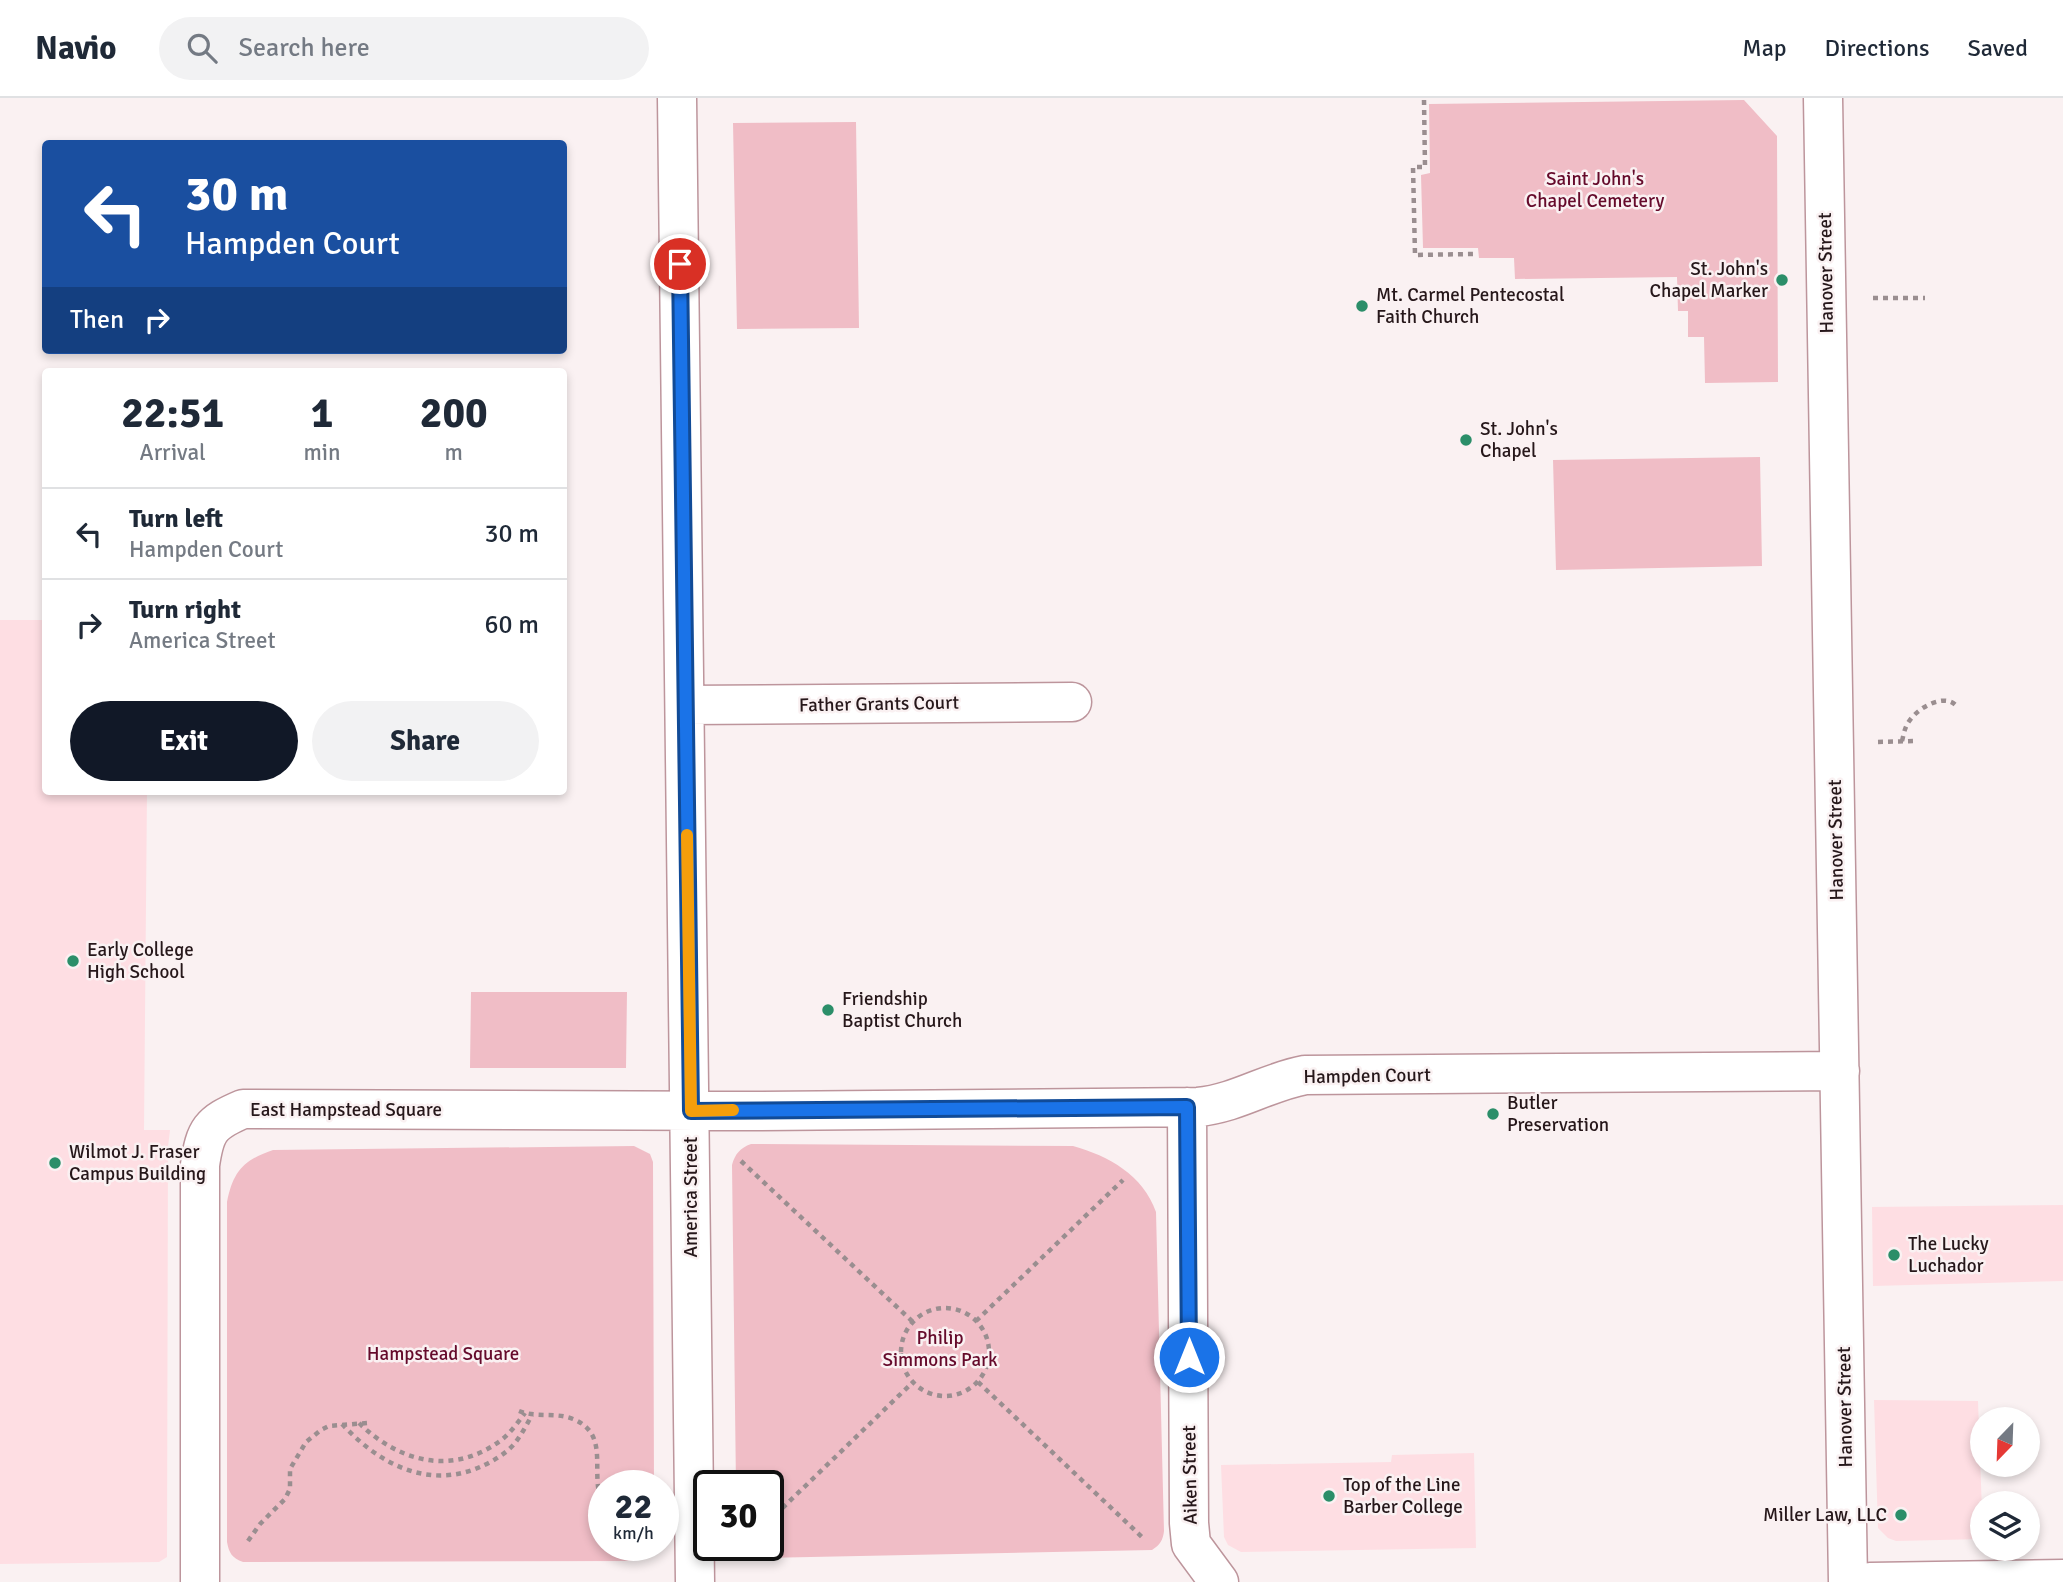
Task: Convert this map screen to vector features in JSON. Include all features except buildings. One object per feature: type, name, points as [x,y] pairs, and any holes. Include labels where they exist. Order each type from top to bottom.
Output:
[{"type":"street","name":"America Street","points":[[677,98],[695,1582]]},
{"type":"street","name":"Hanover Street","points":[[1823,98],[1848,1582]]},
{"type":"street","name":"Father Grants Court","points":[[685,705],[1072,702]]},
{"type":"street","name":"Hampden Court","points":[[691,1111],[1187,1107],[1227,1103],[1267,1085],[1306,1075],[1840,1071]]},
{"type":"street","name":"Aiken Street","points":[[1187,1107],[1189,1523],[1191,1544],[1219,1582]]},
{"type":"street","name":"East Hampstead Square","points":[[200,1582],[200,1165],[203,1145],[210,1127],[243,1109],[691,1111]]},
{"type":"street","points":[[1870,1582],[2063,1579]]},
{"type":"path","points":[[1424,100],[1425,167],[1413,167],[1415,255],[1473,254]]},
{"type":"path","points":[[1867,298],[1925,298]]},
{"type":"path","points":[[1902,741],[1906,726],[1918,711],[1939,701],[1949,700],[1958,708]]},
{"type":"path","points":[[1872,742],[1916,740]]},
{"type":"path","points":[[741,1161],[913,1322]]},
{"type":"path","points":[[976,1321],[1123,1180]]},
{"type":"path","points":[[952,1308],[965,1312],[976,1321],[985,1332],[989,1345],[985,1372],[977,1382],[966,1391],[952,1396],[938,1395],[913,1382],[902,1359],[902,1346],[905,1333],[913,1322],[924,1313],[952,1308]]},
{"type":"path","points":[[784,1507],[913,1382]]},
{"type":"path","points":[[977,1382],[1148,1542]]},
{"type":"path","points":[[359,1423],[376,1440],[397,1451],[417,1458],[462,1460],[503,1440],[525,1413]]},
{"type":"path","points":[[342,1424],[373,1453],[392,1464],[419,1473],[444,1476],[467,1473],[489,1464],[513,1445],[525,1413]]},
{"type":"path","points":[[525,1413],[574,1419],[593,1433],[598,1470]]},
{"type":"path","points":[[246,1542],[285,1499],[289,1489],[290,1469],[306,1442],[321,1430],[342,1424],[367,1423]]},
{"type":"shaded area","name":"Early College High School","points":[[0,620],[42,620],[42,795],[147,795],[144,1130],[170,1130],[167,1557],[159,1562],[0,1564]]},
{"type":"shaded area","points":[[2063,1205],[2063,1281],[1873,1286],[1872,1207]]},
{"type":"shaded area","points":[[1874,1400],[1978,1401],[1978,1407],[1970,1407],[1970,1477],[1981,1477],[1981,1491],[1970,1491],[1970,1539],[1896,1541],[1888,1538],[1878,1528]]},
{"type":"shaded area","name":"Top of the Line Barber College","points":[[1474,1453],[1476,1548],[1241,1552],[1228,1545],[1224,1537],[1221,1465],[1391,1462],[1392,1455]]},
{"type":"green space","name":"Saint John's Chapel Cemetery","points":[[1744,100],[1777,136],[1778,382],[1705,383],[1704,337],[1688,337],[1688,311],[1678,311],[1677,277],[1515,279],[1514,258],[1479,258],[1478,248],[1423,248],[1421,175],[1430,173],[1429,104]]},
{"type":"green space","points":[[856,122],[859,328],[737,329],[733,123]]},
{"type":"green space","points":[[1760,457],[1762,566],[1556,570],[1553,460]]},
{"type":"green space","points":[[471,992],[627,992],[626,1068],[470,1068]]},
{"type":"green space","name":"Philip Simmons Park","points":[[751,1144],[1073,1146],[1099,1155],[1134,1177],[1143,1187],[1156,1212],[1164,1531],[1157,1546],[1152,1550],[784,1557],[784,1470],[736,1470],[732,1165],[738,1152]]},
{"type":"green space","name":"Hampstead Square","points":[[634,1146],[650,1154],[653,1162],[654,1470],[588,1470],[588,1561],[634,1561],[243,1562],[234,1557],[227,1542],[227,1202],[232,1183],[241,1168],[254,1158],[273,1150]]},
{"type":"slow traffic","points":[[687,835],[691,1111],[733,1110]]},
{"type":"place","name":"St. John's Chapel Marker","points":[[1782,280]]},
{"type":"place","name":"Mt. Carmel Pentecostal Faith Church","points":[[1362,306]]},
{"type":"place","name":"St. John's Chapel","points":[[1466,440]]},
{"type":"place","name":"Early College High School","points":[[73,961]]},
{"type":"place","name":"Friendship Baptist Church","points":[[828,1010]]},
{"type":"place","name":"Butler Preservation","points":[[1493,1114]]},
{"type":"place","name":"Wilmot J. Fraser Campus Building","points":[[55,1163]]},
{"type":"place","name":"The Lucky Luchador","points":[[1894,1255]]},
{"type":"place","name":"Top of the Line Barber College","points":[[1329,1496]]},
{"type":"place","name":"Miller Law, LLC","points":[[1901,1515]]},
{"type":"route","points":[[680,264],[691,1111],[1187,1107],[1189,1357]]}]
